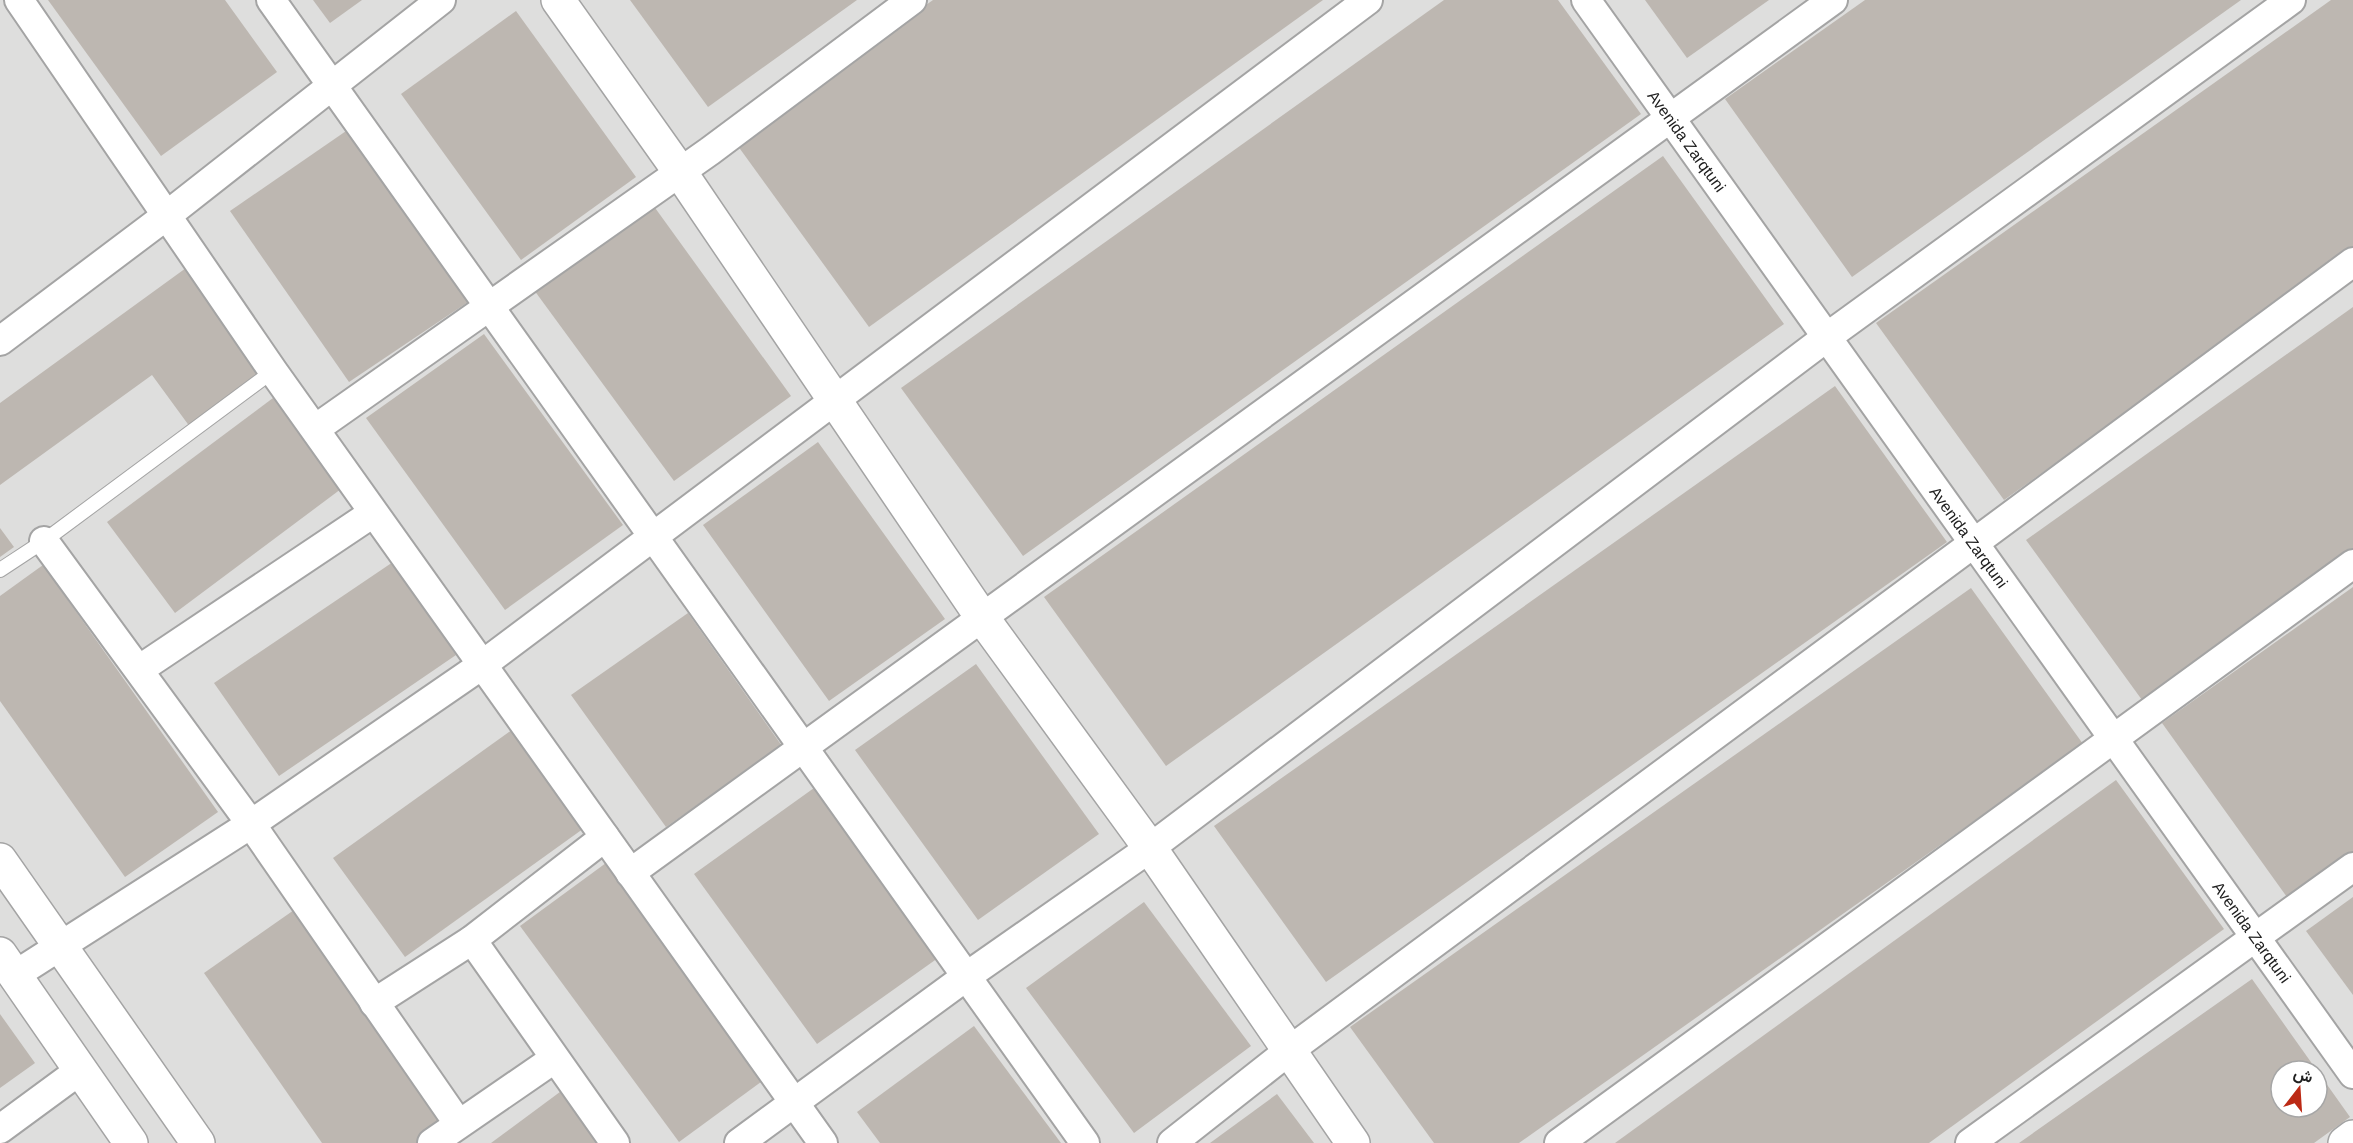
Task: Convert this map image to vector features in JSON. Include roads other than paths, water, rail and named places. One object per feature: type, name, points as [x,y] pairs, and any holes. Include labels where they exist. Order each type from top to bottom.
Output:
[{"type":"street","points":[[19,0],[273,371],[823,1143]]},
{"type":"street","points":[[271,0],[1085,1143]]},
{"type":"street","points":[[0,341],[166,216],[331,84],[441,0]]},
{"type":"street","points":[[558,0],[680,172],[981,616],[1150,848],[1353,1143]]},
{"type":"street","points":[[315,429],[680,172],[912,0]]},
{"type":"street","points":[[130,1143],[8,964],[58,946],[250,824],[482,665],[1368,0]]},
{"type":"street","name":"Avenida Zarqtuni","points":[[1586,0],[2353,1074]]},
{"type":"street","points":[[630,873],[981,616],[1833,0]]},
{"type":"street","points":[[739,1143],[966,976],[1150,848],[1827,337],[2291,0]]},
{"type":"street","points":[[1172,1143],[1290,1050],[2353,262]]},
{"type":"street","points":[[140,669],[373,513]]},
{"type":"street","points":[[44,541],[140,669],[458,1123]]},
{"type":"street","points":[[1559,1143],[2353,564]]},
{"type":"street","points":[[374,1003],[472,939],[606,837]]},
{"type":"street","points":[[0,860],[198,1143]]},
{"type":"street","points":[[1971,1143],[2254,936],[2353,867]]},
{"type":"street","points":[[472,939],[615,1143]]},
{"type":"street","points":[[432,1143],[554,1059]]},
{"type":"street","points":[[0,1128],[79,1071]]},
{"type":"street","points":[[2345,1143],[2353,1137]]},
{"type":"lane","points":[[0,570],[44,541],[273,371]]}]
